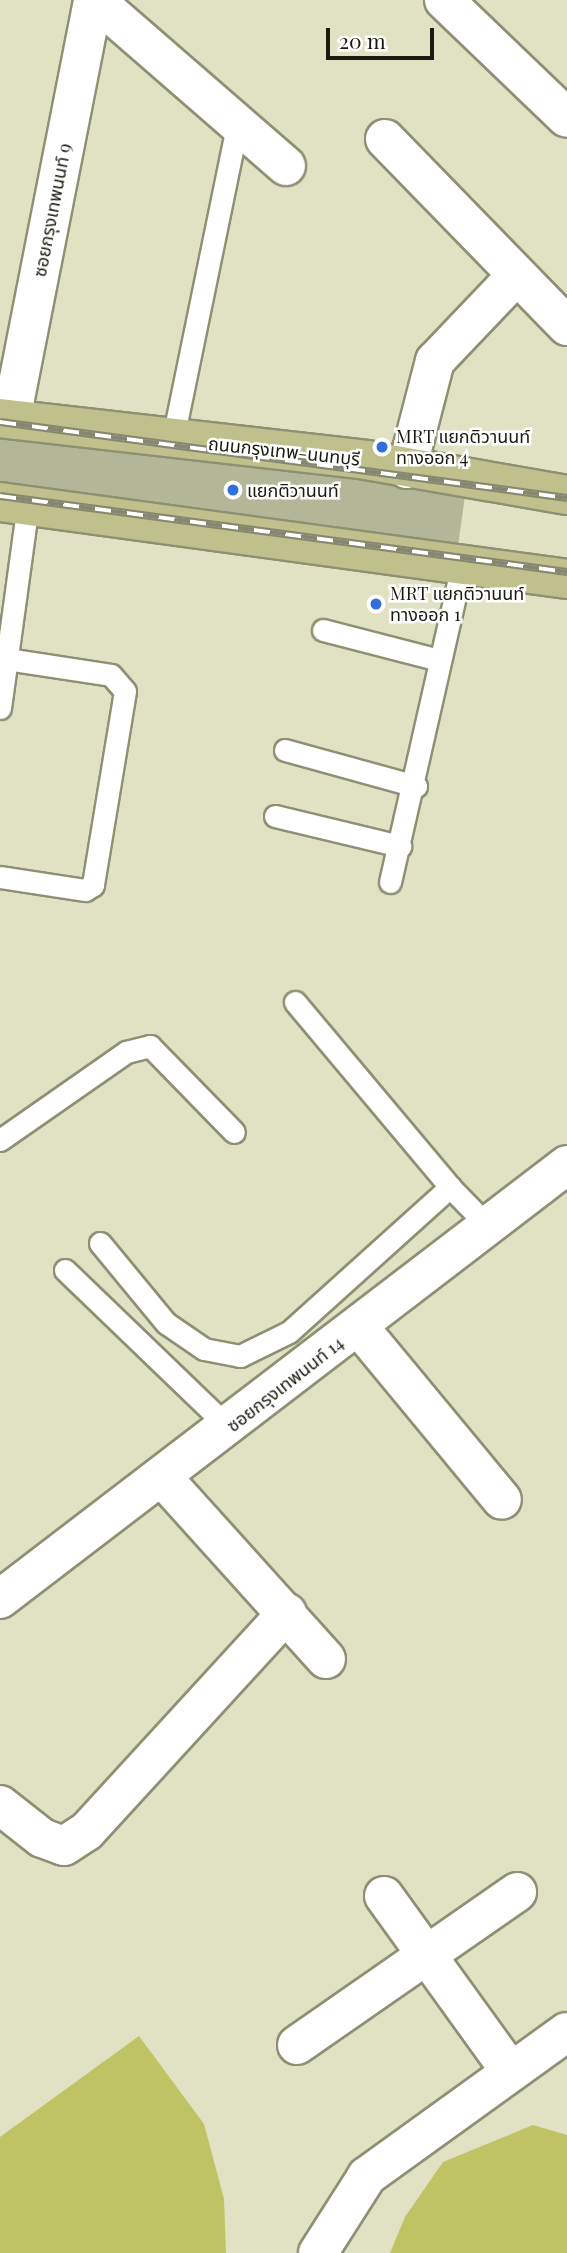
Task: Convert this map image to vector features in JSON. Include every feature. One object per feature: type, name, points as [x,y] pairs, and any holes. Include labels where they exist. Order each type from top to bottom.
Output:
[{"type":"main road","name":"ถนนกรุงเทพ-นนทบุรี","points":[[5,419],[407,469],[567,495]]},
{"type":"main road","points":[[14,503],[567,579]]},
{"type":"street","points":[[94,0],[237,127],[286,166]]},
{"type":"street","name":"ซอยกรุงเทพนนท์ 9","points":[[5,419],[94,0]]},
{"type":"street","points":[[444,0],[567,118]]},
{"type":"street","points":[[385,139],[515,276],[567,326]]},
{"type":"street","points":[[407,469],[435,361],[515,276]]},
{"type":"street","name":"ซอยกรุงเทพนนท์ 14","points":[[0,1599],[359,1327],[567,1165]]},
{"type":"street","points":[[359,1327],[502,1500]]},
{"type":"street","points":[[162,1477],[327,1659]]},
{"type":"street","points":[[0,1805],[42,1838],[64,1846],[87,1831],[287,1613]]},
{"type":"street","points":[[297,2045],[517,1892]]},
{"type":"street","points":[[384,1895],[510,2071]]},
{"type":"street","points":[[318,2253],[367,2176],[567,2032]]},
{"type":"lane","points":[[173,438],[237,127]]},
{"type":"lane","points":[[0,708],[14,503]]},
{"type":"lane","points":[[390,882],[416,786],[439,660],[462,566]]},
{"type":"lane","points":[[323,630],[439,660]]},
{"type":"lane","points":[[0,877],[85,890],[93,885],[125,691],[111,675],[4,658]]},
{"type":"lane","points":[[285,750],[416,786]]},
{"type":"lane","points":[[275,816],[400,846]]},
{"type":"lane","points":[[295,1002],[450,1187],[487,1225]]},
{"type":"lane","points":[[0,1140],[125,1052],[150,1046],[234,1132]]},
{"type":"lane","points":[[100,1242],[166,1323],[204,1349],[240,1356],[289,1332],[450,1187]]},
{"type":"lane","points":[[65,1270],[228,1427]]},
{"type":"shaded area","points":[[139,2036],[204,2124],[224,2199],[226,2253],[0,2253],[0,2137]]},
{"type":"shaded area","points":[[533,2125],[567,2135],[567,2253],[390,2253],[405,2217],[443,2162]]},
{"type":"building","name":"แยกติวานนท์","points":[[0,406],[468,472],[454,577],[0,513]]},
{"type":"railway","points":[[0,422],[567,498]]},
{"type":"railway","points":[[0,496],[567,572]]},
{"type":"place","name":"MRT แยกติวานนท์ ทางออก 4","points":[[382,447]]},
{"type":"place","name":"แยกติวานนท์","points":[[233,490]]},
{"type":"place","name":"MRT แยกติวานนท์ ทางออก 1","points":[[376,604]]}]
